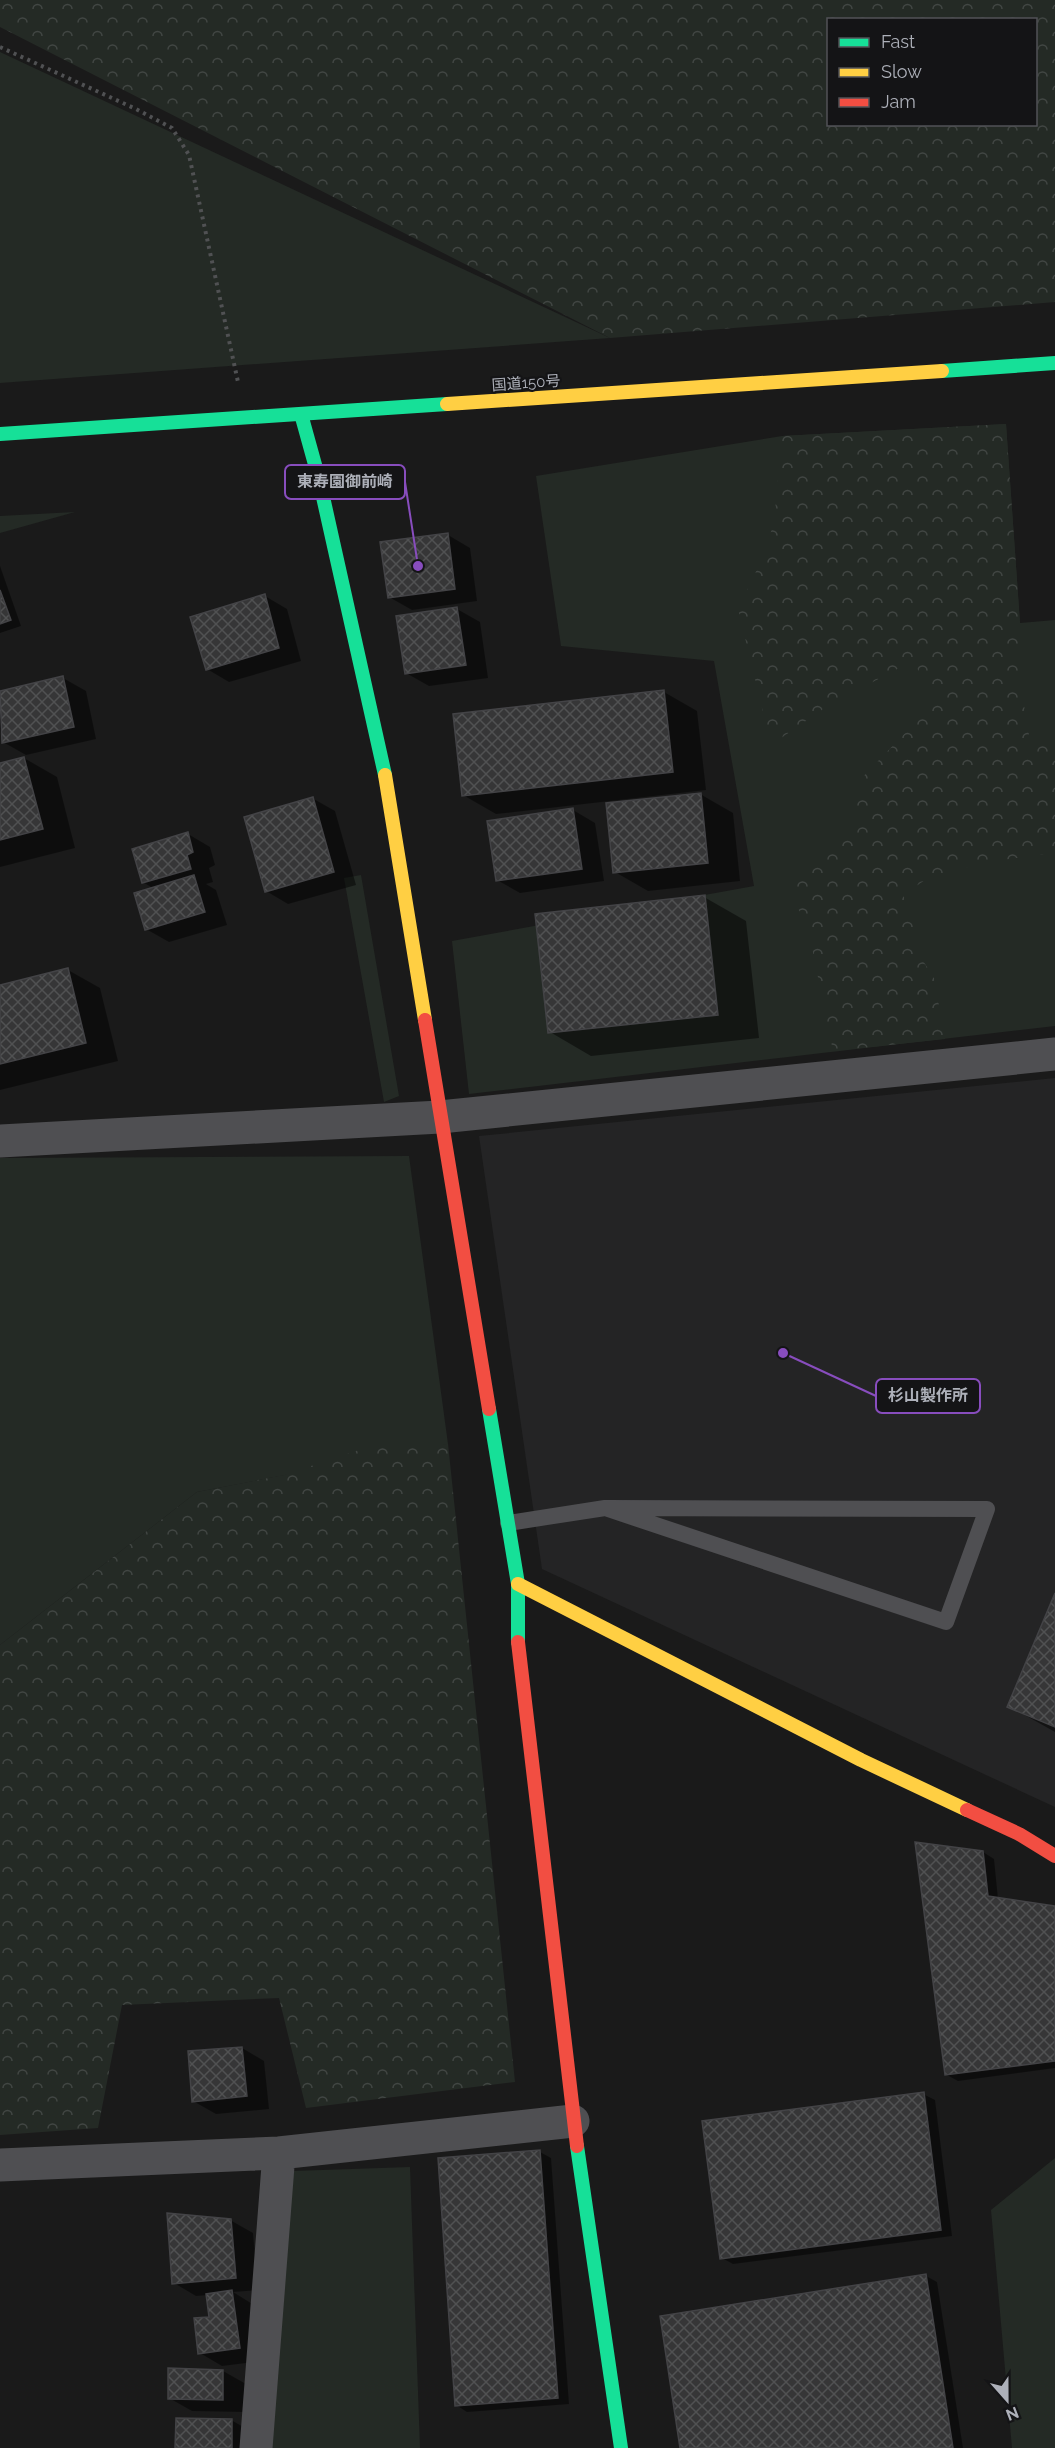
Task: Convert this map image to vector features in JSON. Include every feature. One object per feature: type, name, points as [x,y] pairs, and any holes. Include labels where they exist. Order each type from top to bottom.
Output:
[{"type":"main road","name":"国道150号","points":[[0,434],[1055,363]]},
{"type":"main road","points":[[302,414],[319,479],[386,781],[518,1584],[516,1632],[573,2121],[621,2448]]},
{"type":"main road","points":[[518,1584],[861,1760],[1019,1834],[1055,1856]]},
{"type":"street","points":[[0,1141],[440,1116],[1055,1054]]},
{"type":"street","points":[[0,2165],[279,2152],[573,2121]]},
{"type":"street","points":[[256,2448],[279,2152]]},
{"type":"lane","points":[[508,1523],[605,1508],[987,1509],[946,1622],[605,1508]]},
{"type":"path","points":[[0,47],[136,109],[172,128],[189,155],[246,418]]},
{"type":"shaded area","points":[[1055,1078],[1055,1807],[542,1569],[479,1136]]},
{"type":"green space","points":[[0,0],[1055,0],[1055,302],[610,338],[0,27]]},
{"type":"green space","points":[[0,52],[610,338],[0,383]]},
{"type":"green space","points":[[1006,424],[1020,623],[1055,620],[1055,1026],[469,1094],[452,941],[754,886],[714,661],[561,646],[536,476],[782,436]]},
{"type":"green space","points":[[1006,424],[1020,623],[1022,693],[1031,747],[1055,738],[1055,847],[1044,854],[983,863],[928,878],[903,895],[915,924],[918,953],[934,978],[945,1039],[833,1051],[810,938],[788,883],[855,826],[855,785],[932,705],[914,660],[826,707],[771,745],[738,609],[763,557],[774,522],[782,436]]},
{"type":"green space","points":[[75,512],[0,533],[0,516]]},
{"type":"green space","points":[[361,875],[399,1096],[384,1102],[344,878]]},
{"type":"green space","points":[[409,1156],[448,1444],[197,1492],[0,1645],[0,1158]]},
{"type":"green space","points":[[448,1444],[515,2082],[306,2108],[279,1998],[122,2005],[98,2128],[0,2135],[0,1645],[197,1492],[284,1475],[368,1447]]},
{"type":"green space","points":[[1055,2158],[1055,2448],[1012,2448],[991,2210]]},
{"type":"green space","points":[[410,2167],[420,2448],[266,2448],[293,2171]]},
{"type":"building","points":[[448,533],[455,589],[388,598],[380,542]]},
{"type":"building","points":[[0,590],[11,620],[0,624]]},
{"type":"building","points":[[265,594],[279,648],[206,670],[190,617]]},
{"type":"building","points":[[457,607],[466,665],[405,674],[396,616]]},
{"type":"building","points":[[63,676],[74,727],[2,743],[0,691]]},
{"type":"building","points":[[664,690],[673,772],[462,796],[453,714]]},
{"type":"building","points":[[24,757],[43,829],[0,840],[0,763]]},
{"type":"building","points":[[701,793],[708,863],[613,873],[606,803]]},
{"type":"building","points":[[313,797],[334,872],[265,892],[244,817]]},
{"type":"building","points":[[573,808],[582,869],[496,881],[487,821]]},
{"type":"building","points":[[188,832],[193,852],[187,855],[191,869],[142,883],[132,849]]},
{"type":"building","points":[[194,875],[205,912],[145,930],[134,893]]},
{"type":"building","points":[[705,895],[718,1015],[548,1033],[535,914]]},
{"type":"building","points":[[68,968],[86,1043],[0,1064],[0,985]]},
{"type":"building","points":[[1055,1593],[1055,1727],[1007,1707]]},
{"type":"building","points":[[915,1842],[983,1851],[988,1896],[1055,1906],[1055,2061],[945,2075]]},
{"type":"building","points":[[242,2047],[247,2096],[192,2102],[188,2051]]},
{"type":"building","points":[[924,2092],[941,2230],[720,2259],[702,2121]]},
{"type":"building","points":[[540,2150],[558,2398],[455,2406],[438,2158]]},
{"type":"building","points":[[167,2213],[231,2219],[236,2278],[172,2284]]},
{"type":"building","points":[[926,2274],[953,2448],[680,2448],[660,2316]]},
{"type":"building","points":[[232,2290],[240,2348],[198,2354],[194,2318],[209,2317],[206,2294]]},
{"type":"building","points":[[168,2368],[223,2370],[223,2400],[168,2399]]},
{"type":"building","points":[[176,2418],[232,2419],[232,2448],[175,2448]]},
{"type":"traffic: fast","points":[[942,371],[1055,363]]},
{"type":"traffic: fast","points":[[0,434],[447,404]]},
{"type":"traffic: fast","points":[[301,414],[319,479],[385,775]]},
{"type":"traffic: fast","points":[[489,1409],[518,1584],[518,1642]]},
{"type":"traffic: fast","points":[[577,2146],[621,2448]]},
{"type":"traffic: slow","points":[[447,404],[942,371]]},
{"type":"traffic: slow","points":[[385,775],[425,1020]]},
{"type":"traffic: slow","points":[[518,1584],[861,1760],[967,1810]]},
{"type":"traffic: jam","points":[[425,1020],[489,1409]]},
{"type":"traffic: jam","points":[[518,1642],[577,2146]]},
{"type":"traffic: jam","points":[[967,1810],[1019,1834],[1055,1856]]},
{"type":"place","name":"東寿園御前崎","points":[[418,566]]},
{"type":"place","name":"杉山製作所","points":[[783,1353]]}]
